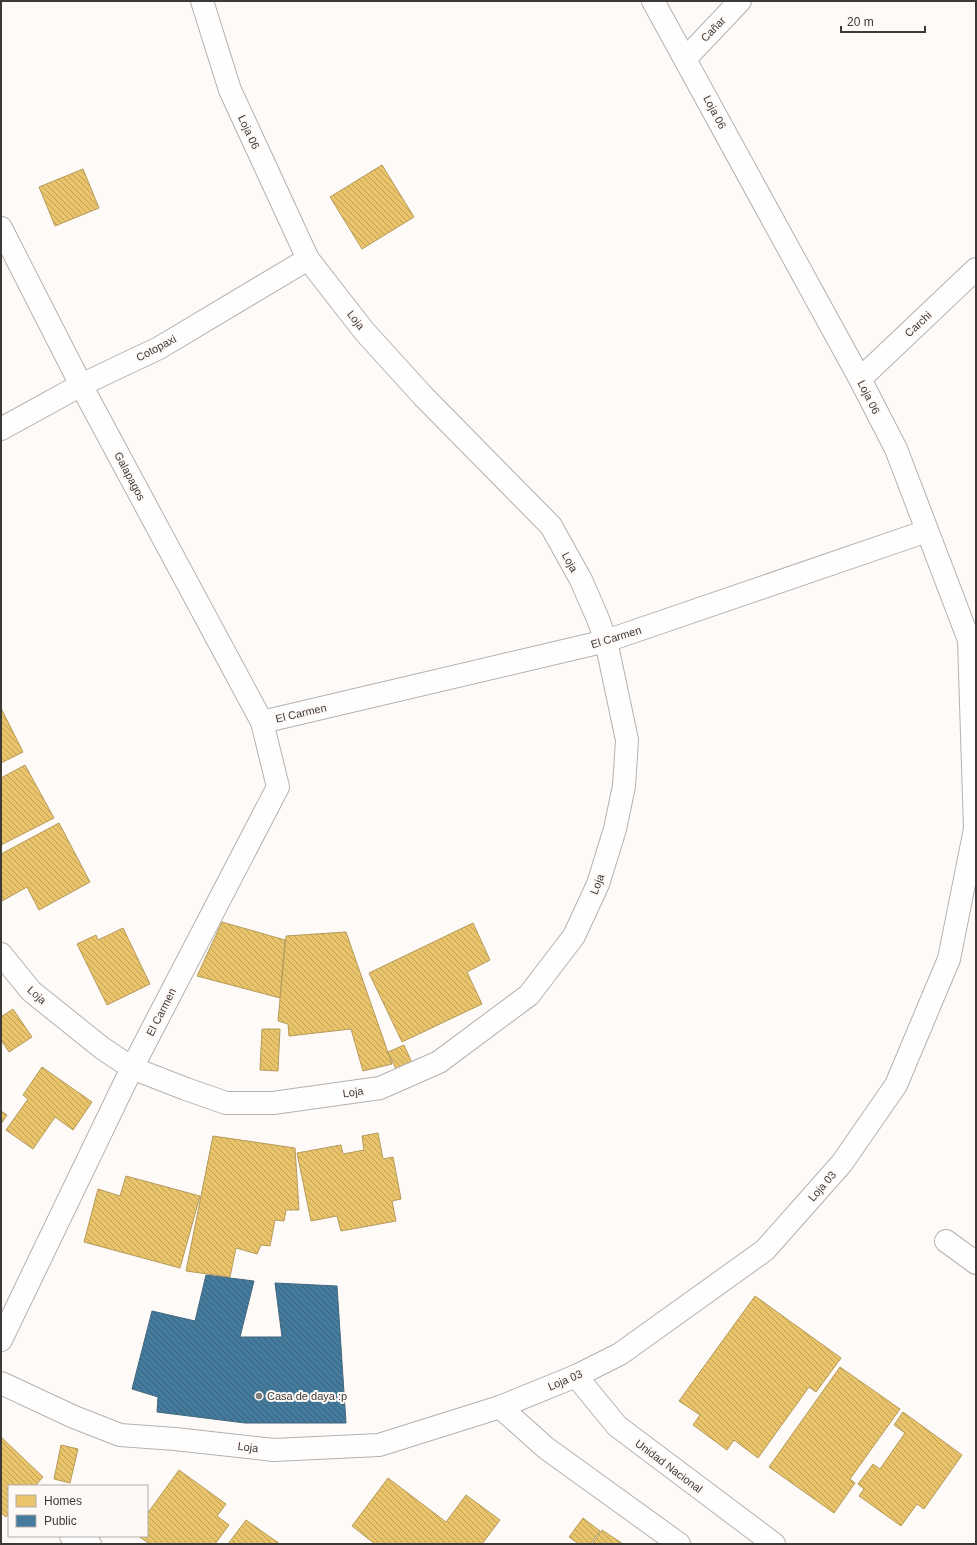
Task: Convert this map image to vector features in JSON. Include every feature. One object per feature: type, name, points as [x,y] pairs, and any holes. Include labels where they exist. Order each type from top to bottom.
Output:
[{"type":"street","name":"Loja 06","points":[[202,1],[230,90],[308,259]]},
{"type":"street","name":"Loja 06","points":[[653,1],[686,58],[860,379],[896,449],[969,640],[976,829]]},
{"type":"street","name":"Cañar","points":[[686,58],[740,1]]},
{"type":"street","name":"Galapagos","points":[[1,228],[81,385],[262,722]]},
{"type":"street","name":"Cotopaxi","points":[[1,429],[81,385],[159,348],[308,259]]},
{"type":"street","name":"Loja","points":[[1,954],[31,991],[102,1048],[132,1068],[186,1090],[226,1103],[273,1103],[380,1088],[439,1062],[530,995],[574,936],[598,884],[615,829],[623,793],[627,740],[606,641],[581,580],[551,526],[423,396],[364,331],[308,259]]},
{"type":"street","name":"Carchi","points":[[860,379],[976,269]]},
{"type":"street","name":"El Carmen","points":[[1,1340],[132,1068],[278,787],[262,722],[606,641],[927,531]]},
{"type":"street","name":"Loja 03","points":[[500,1407],[576,1376],[620,1354],[765,1250],[842,1163],[896,1085],[949,959],[976,829]]},
{"type":"street","points":[[946,1241],[976,1263]]},
{"type":"street","name":"Unidad Nacional","points":[[576,1376],[617,1426],[774,1544]]},
{"type":"street","name":"Loja","points":[[1,1383],[74,1417],[120,1435],[175,1439],[274,1450],[379,1445],[500,1407]]},
{"type":"street","points":[[500,1407],[546,1448],[679,1544]]},
{"type":"street","points":[[73,1537],[90,1544]]},
{"type":"building: Homes","points":[[382,165],[414,217],[362,249],[330,197]]},
{"type":"building: Homes","points":[[83,169],[99,208],[55,226],[39,187]]},
{"type":"building: Homes","points":[[1,708],[23,752],[1,763]]},
{"type":"building: Homes","points":[[25,765],[54,818],[1,845],[1,778]]},
{"type":"building: Homes","points":[[59,823],[90,882],[39,910],[27,887],[2,901],[1,854]]},
{"type":"building: Homes","points":[[222,922],[285,940],[280,998],[197,976]]},
{"type":"building: Homes","points":[[473,923],[490,960],[467,972],[482,1004],[402,1042],[369,973]]},
{"type":"building: Homes","points":[[123,928],[150,984],[107,1005],[77,944],[96,935],[98,940]]},
{"type":"building: Homes","points":[[346,932],[392,1064],[363,1071],[351,1029],[289,1036],[288,1024],[278,1021],[286,936]]},
{"type":"building: Homes","points":[[13,1009],[32,1037],[9,1052],[1,1040],[1,1017]]},
{"type":"building: Homes","points":[[262,1029],[280,1029],[278,1071],[260,1070]]},
{"type":"building: Homes","points":[[404,1045],[412,1063],[396,1069],[388,1052]]},
{"type":"building: Homes","points":[[42,1067],[92,1102],[73,1130],[55,1117],[33,1149],[6,1130],[28,1099],[23,1095]]},
{"type":"building: Homes","points":[[1,1111],[7,1115],[1,1124]]},
{"type":"building: Homes","points":[[378,1133],[383,1159],[393,1157],[401,1199],[392,1201],[396,1221],[341,1231],[337,1216],[311,1221],[297,1153],[341,1145],[343,1154],[364,1150],[362,1136]]},
{"type":"building: Homes","points":[[213,1136],[295,1148],[299,1210],[286,1210],[284,1221],[275,1220],[270,1246],[261,1245],[257,1254],[236,1248],[230,1277],[186,1271]]},
{"type":"building: Homes","points":[[126,1176],[200,1196],[180,1268],[84,1242],[98,1189],[120,1196]]},
{"type":"building: Homes","points":[[755,1296],[841,1358],[816,1392],[809,1387],[758,1458],[734,1440],[727,1450],[693,1425],[700,1415],[679,1401]]},
{"type":"building: Homes","points":[[840,1367],[900,1409],[850,1479],[855,1483],[834,1513],[769,1467]]},
{"type":"building: Homes","points":[[903,1412],[962,1455],[924,1509],[917,1504],[901,1526],[859,1496],[864,1489],[858,1484],[873,1464],[880,1469],[905,1433],[894,1425]]},
{"type":"building: Homes","points":[[1,1437],[43,1477],[36,1485],[8,1485],[8,1515],[6,1517],[1,1513]]},
{"type":"building: Homes","points":[[61,1445],[78,1449],[70,1483],[54,1479]]},
{"type":"building: Homes","points":[[179,1470],[226,1504],[217,1516],[229,1525],[215,1544],[150,1544],[140,1537],[148,1537],[148,1513]]},
{"type":"building: Homes","points":[[388,1478],[446,1522],[466,1495],[500,1520],[482,1544],[375,1544],[352,1526]]},
{"type":"building: Homes","points":[[583,1518],[600,1531],[590,1544],[579,1544],[569,1537]]},
{"type":"building: Homes","points":[[246,1520],[280,1544],[228,1544]]},
{"type":"building: Homes","points":[[602,1530],[623,1544],[592,1544]]},
{"type":"building: Public","points":[[206,1275],[254,1281],[240,1337],[282,1337],[275,1283],[337,1286],[346,1423],[245,1423],[157,1412],[158,1397],[132,1389],[152,1311],[195,1321]]},
{"type":"place","name":"Casa de daya :p","points":[[259,1396]]}]
